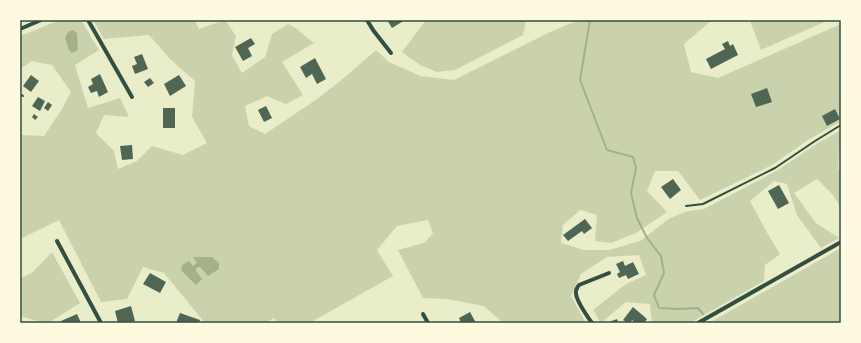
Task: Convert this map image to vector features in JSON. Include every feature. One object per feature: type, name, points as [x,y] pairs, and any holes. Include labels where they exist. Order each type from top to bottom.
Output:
[{"type":"street","points":[[20,29],[41,20]]},
{"type":"street","points":[[88,20],[132,97]]},
{"type":"street","points":[[367,20],[391,53]]},
{"type":"street","points":[[57,241],[101,323]]},
{"type":"street","points":[[698,323],[841,242]]},
{"type":"street","points":[[592,323],[577,299],[576,289],[579,285],[609,273]]},
{"type":"street","points":[[423,314],[428,323]]},
{"type":"lane","points":[[686,206],[703,204],[775,168],[841,125]]},
{"type":"shaded area","points":[[60,20],[81,20],[99,50],[75,65],[88,108],[120,98],[129,117],[104,115],[96,133],[114,151],[118,169],[137,161],[152,146],[183,155],[207,143],[192,117],[195,81],[170,59],[149,35],[104,39],[93,20],[196,20],[195,21],[199,29],[225,20],[236,36],[232,55],[242,73],[265,57],[272,34],[288,24],[294,27],[314,43],[282,62],[303,95],[286,104],[267,96],[245,106],[249,126],[265,134],[317,99],[376,50],[389,62],[420,76],[454,80],[550,32],[574,22],[574,20],[712,20],[684,44],[691,72],[718,78],[841,24],[841,121],[808,140],[772,165],[700,200],[678,171],[655,171],[647,191],[667,212],[636,233],[611,243],[595,241],[597,215],[580,210],[563,225],[561,243],[584,250],[609,250],[640,241],[670,218],[688,211],[704,209],[778,170],[818,143],[841,130],[838,169],[841,169],[841,208],[833,195],[817,179],[794,193],[816,223],[839,238],[821,248],[797,215],[787,184],[774,181],[750,201],[780,254],[765,265],[764,281],[690,323],[652,323],[650,304],[626,302],[601,323],[593,310],[626,284],[646,275],[639,255],[607,257],[581,274],[571,296],[586,323],[503,323],[484,306],[447,299],[423,298],[398,250],[424,243],[433,233],[428,220],[397,226],[377,250],[393,276],[313,321],[314,323],[278,323],[274,318],[265,323],[205,323],[164,273],[143,267],[127,299],[101,302],[59,220],[20,239],[20,135],[44,136],[62,109],[71,92],[52,65],[32,61],[20,69],[20,36]]},
{"type":"shaded area","points":[[426,20],[526,20],[523,35],[455,70],[437,72],[420,65],[402,52]]},
{"type":"shaded area","points":[[747,20],[829,20],[761,50],[750,21]]},
{"type":"shaded area","points":[[73,30],[77,33],[78,50],[72,53],[69,50],[65,38],[68,32]]},
{"type":"shaded area","points":[[841,248],[841,323],[709,323]]},
{"type":"shaded area","points":[[52,252],[80,303],[46,323],[23,317],[20,314],[20,278],[32,273]]},
{"type":"shaded area","points":[[193,257],[212,257],[219,263],[219,269],[208,276],[200,267],[196,268],[196,271],[202,279],[196,285],[181,270],[182,265],[189,261],[193,266],[197,263]]},
{"type":"building","points":[[387,20],[405,20],[392,28]]},
{"type":"building","points":[[251,38],[255,44],[248,48],[252,56],[243,61],[235,47]]},
{"type":"building","points":[[728,41],[730,46],[733,44],[738,55],[711,69],[706,59],[725,49],[722,44]]},
{"type":"building","points":[[142,54],[148,69],[135,74],[132,66],[137,64],[134,57]]},
{"type":"building","points":[[315,58],[326,79],[317,84],[312,74],[306,78],[300,67]]},
{"type":"building","points":[[100,74],[108,92],[99,97],[97,91],[91,93],[88,87],[93,84],[91,79]]},
{"type":"building","points":[[31,75],[39,81],[31,92],[23,86]]},
{"type":"building","points":[[179,75],[186,86],[170,96],[164,84]]},
{"type":"building","points":[[150,78],[154,83],[148,87],[144,82]]},
{"type":"building","points":[[767,88],[772,102],[756,107],[751,94]]},
{"type":"building","points":[[38,97],[45,101],[40,111],[32,106]]},
{"type":"building","points":[[48,102],[52,105],[48,111],[44,108]]},
{"type":"building","points":[[266,106],[272,118],[264,122],[258,110]]},
{"type":"building","points":[[163,108],[175,108],[175,128],[163,128]]},
{"type":"building","points":[[835,109],[840,119],[827,126],[822,116]]},
{"type":"building","points":[[34,114],[38,117],[35,120],[32,117]]},
{"type":"building","points":[[132,145],[133,159],[122,160],[120,146]]},
{"type":"building","points":[[673,179],[681,190],[670,199],[661,187]]},
{"type":"building","points":[[779,185],[789,203],[778,209],[768,191]]},
{"type":"building","points":[[585,219],[592,228],[584,234],[582,231],[568,241],[563,235]]},
{"type":"building","points":[[623,261],[625,266],[633,262],[639,274],[628,279],[626,275],[619,278],[617,274],[620,272],[616,264]]},
{"type":"building","points":[[150,273],[166,282],[160,293],[143,284]]},
{"type":"building","points":[[131,306],[135,321],[118,323],[115,311]]},
{"type":"building","points":[[633,307],[647,319],[644,323],[636,323],[632,320],[628,323],[623,320]]},
{"type":"building","points":[[470,312],[476,323],[461,323],[459,318]]},
{"type":"building","points":[[180,313],[200,320],[199,323],[176,323]]},
{"type":"building","points":[[77,314],[81,323],[62,323],[61,321]]},
{"type":"building","points":[[617,319],[618,322],[609,323],[609,322]]},
{"type":"waterway","points":[[590,20],[580,80],[607,150],[633,157],[636,168],[631,193],[637,218],[647,238],[661,256],[664,273],[654,295],[659,308],[698,308],[703,314]]}]
